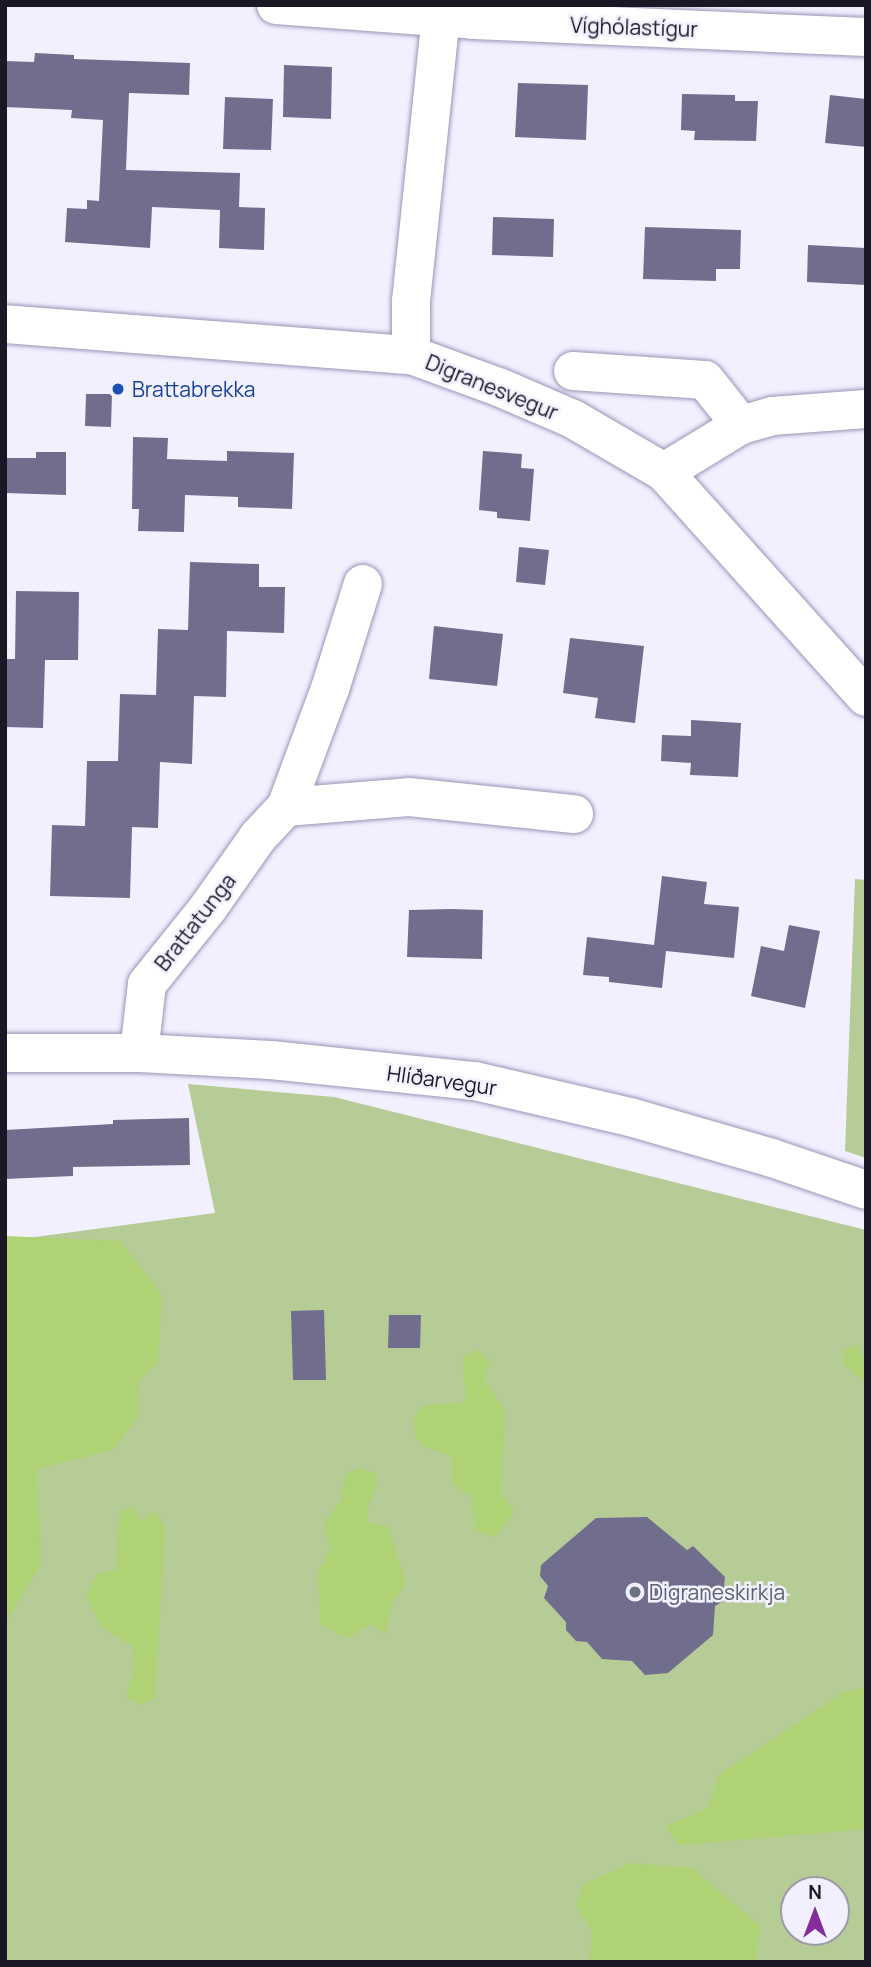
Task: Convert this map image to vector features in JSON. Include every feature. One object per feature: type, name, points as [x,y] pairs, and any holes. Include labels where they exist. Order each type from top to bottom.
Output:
[{"type":"street","name":"Víghólastígur","points":[[276,5],[866,37]]},
{"type":"street","points":[[411,355],[411,301],[442,12]]},
{"type":"street","name":"Digranesvegur","points":[[5,324],[411,355],[573,419],[664,472],[866,697]]},
{"type":"street","points":[[573,371],[705,380],[741,425]]},
{"type":"street","points":[[664,472],[741,425],[772,416],[866,409]]},
{"type":"street","name":"Brattatunga","points":[[139,1053],[147,984],[208,908],[258,837],[286,807],[330,689],[363,584]]},
{"type":"street","points":[[286,807],[409,797],[574,814]]},
{"type":"street","name":"Hlíðarvegur","points":[[5,1053],[139,1053],[271,1060],[475,1081],[630,1117],[772,1158],[866,1190]]},
{"type":"green space","points":[[855,879],[866,880],[866,1158],[845,1151]]},
{"type":"green space","points":[[188,1084],[334,1097],[866,1230],[866,1962],[5,1962],[5,1241],[215,1213]]},
{"type":"green space","points":[[5,1236],[120,1241],[162,1295],[158,1362],[138,1382],[137,1417],[113,1450],[37,1469],[41,1564],[5,1623]]},
{"type":"green space","points":[[855,1344],[866,1362],[866,1382],[843,1364],[843,1352]]},
{"type":"green space","points":[[478,1350],[490,1361],[484,1379],[505,1410],[501,1494],[515,1512],[494,1538],[475,1529],[472,1497],[452,1484],[451,1456],[425,1447],[416,1437],[414,1421],[417,1412],[426,1405],[466,1402],[463,1357]]},
{"type":"green space","points":[[358,1468],[375,1473],[377,1486],[368,1506],[368,1523],[388,1526],[406,1584],[392,1603],[385,1634],[371,1624],[348,1638],[321,1625],[318,1573],[330,1549],[325,1523],[342,1499],[345,1475]]},
{"type":"green space","points":[[132,1507],[141,1521],[156,1512],[165,1528],[155,1698],[140,1705],[127,1696],[135,1666],[133,1647],[101,1626],[86,1596],[97,1574],[116,1570],[120,1511]]},
{"type":"green space","points":[[866,1688],[866,1829],[679,1845],[665,1826],[707,1809],[720,1774],[846,1691]]},
{"type":"green space","points":[[631,1863],[692,1868],[760,1926],[756,1962],[589,1962],[593,1934],[576,1904],[584,1884]]},
{"type":"building","points":[[35,53],[74,55],[74,59],[190,63],[189,95],[129,93],[126,170],[240,173],[239,207],[265,208],[264,250],[219,248],[220,210],[152,207],[150,248],[65,242],[67,208],[87,209],[87,200],[99,201],[103,120],[71,118],[72,110],[5,107],[5,61],[34,62]]},
{"type":"building","points":[[284,65],[332,67],[331,119],[283,117]]},
{"type":"building","points":[[518,83],[588,85],[586,140],[515,137]]},
{"type":"building","points":[[682,94],[735,95],[735,101],[758,101],[756,141],[694,140],[695,131],[681,130]]},
{"type":"building","points":[[830,95],[866,99],[866,147],[825,143]]},
{"type":"building","points":[[225,97],[273,99],[271,150],[223,149]]},
{"type":"building","points":[[493,217],[554,219],[553,257],[492,255]]},
{"type":"building","points":[[645,227],[741,230],[740,269],[716,269],[716,281],[643,279]]},
{"type":"building","points":[[808,245],[866,248],[866,285],[807,282]]},
{"type":"building","points":[[86,394],[112,394],[111,427],[85,426]]},
{"type":"building","points":[[133,437],[168,438],[167,459],[227,461],[227,451],[294,453],[292,509],[238,507],[238,497],[185,495],[184,532],[138,531],[139,509],[132,509]]},
{"type":"building","points":[[483,451],[522,454],[521,468],[534,469],[530,521],[497,518],[497,512],[479,510]]},
{"type":"building","points":[[36,452],[66,452],[66,495],[5,493],[5,458],[36,458]]},
{"type":"building","points":[[519,547],[549,550],[545,585],[516,582]]},
{"type":"building","points":[[190,562],[259,564],[259,587],[285,587],[284,633],[227,631],[226,697],[194,696],[192,764],[160,762],[158,828],[132,827],[130,898],[50,896],[52,825],[85,826],[87,761],[118,761],[120,694],[156,695],[158,629],[188,630]]},
{"type":"building","points":[[16,591],[79,592],[78,660],[45,660],[43,728],[5,727],[5,659],[15,659]]},
{"type":"building","points":[[434,626],[503,634],[497,686],[429,679]]},
{"type":"building","points":[[570,638],[644,646],[635,723],[595,718],[598,698],[563,693]]},
{"type":"building","points":[[691,720],[741,723],[738,777],[690,775],[691,763],[661,761],[662,735],[691,736]]},
{"type":"building","points":[[662,876],[707,882],[704,904],[739,907],[734,958],[666,951],[662,988],[609,982],[609,977],[583,975],[587,937],[654,945]]},
{"type":"building","points":[[409,910],[483,910],[482,959],[407,957]]},
{"type":"building","points":[[789,925],[820,931],[805,1008],[751,996],[761,946],[784,951]]},
{"type":"building","points":[[189,1118],[190,1165],[73,1167],[73,1176],[5,1179],[5,1130],[113,1124],[113,1120]]},
{"type":"building","points":[[324,1310],[326,1380],[293,1380],[291,1311]]},
{"type":"building","points":[[389,1315],[421,1315],[420,1348],[388,1348]]},
{"type":"building","name":"Digraneskirkja","points":[[647,1517],[687,1550],[693,1546],[725,1577],[722,1602],[715,1606],[713,1635],[668,1673],[645,1675],[632,1661],[602,1659],[587,1642],[576,1641],[566,1630],[566,1622],[544,1598],[548,1586],[540,1576],[541,1565],[596,1518]]},
{"type":"place","name":"Brattabrekka","points":[[118,389]]},
{"type":"place","name":"Digraneskirkja","points":[[635,1592]]}]
